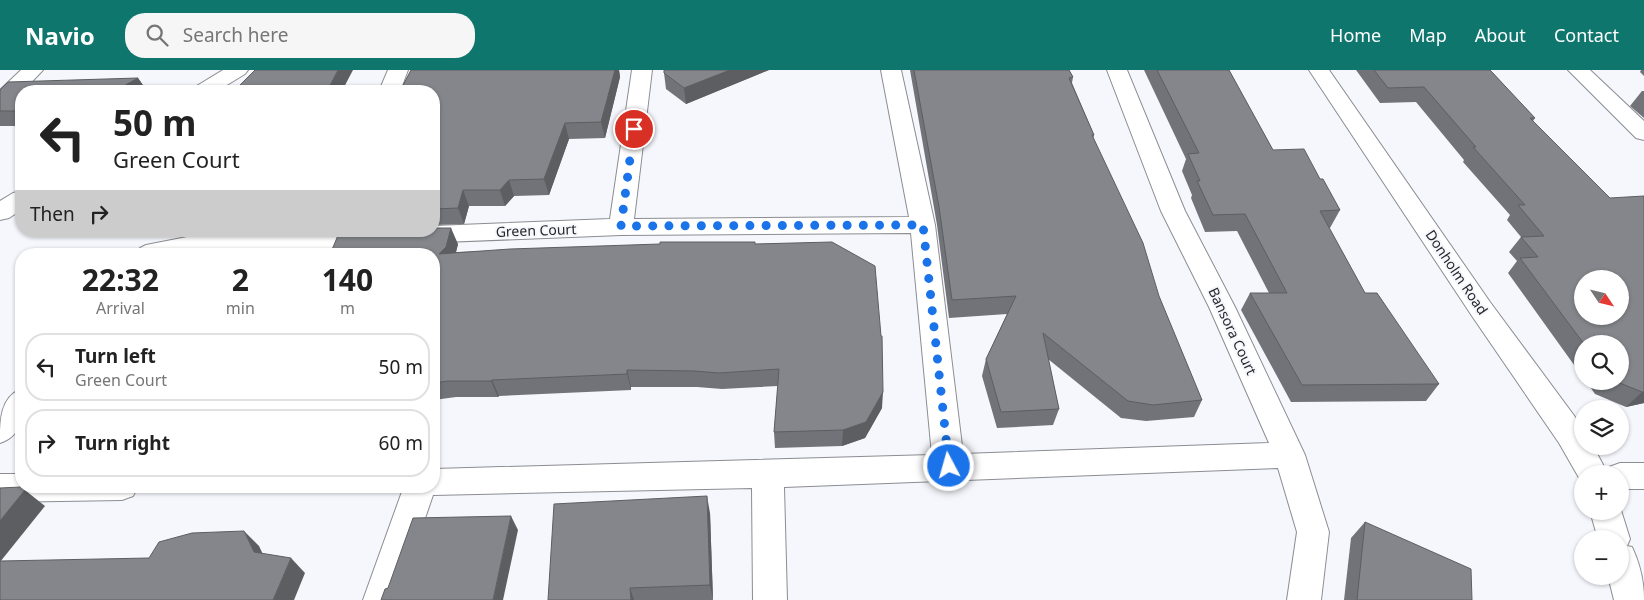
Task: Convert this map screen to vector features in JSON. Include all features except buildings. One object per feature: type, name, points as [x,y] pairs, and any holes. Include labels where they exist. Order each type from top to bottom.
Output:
[{"type":"street","points":[[18,85],[33,70]]},
{"type":"street","points":[[212,85],[238,70]]},
{"type":"street","points":[[392,85],[398,70]]},
{"type":"street","points":[[621,226],[642,70]]},
{"type":"street","points":[[891,70],[923,225],[949,466]]},
{"type":"street","name":"Bansora Court","points":[[1117,70],[1173,211],[1222,307],[1290,455],[1313,532],[1304,600]]},
{"type":"street","name":"Donholm Road","points":[[1319,70],[1570,434],[1589,465]]},
{"type":"street","points":[[1578,70],[1644,133]]},
{"type":"street","points":[[0,102],[15,87]]},
{"type":"street","points":[[0,212],[15,203]]},
{"type":"street","name":"Green Court","points":[[440,232],[621,226],[923,225]]},
{"type":"street","name":"Green Court","points":[[174,248],[309,237]]},
{"type":"street","points":[[0,431],[15,410]]},
{"type":"street","points":[[440,482],[768,474],[1290,455]]},
{"type":"street","points":[[768,474],[770,600]]},
{"type":"street","points":[[1629,476],[1644,476]]},
{"type":"street","points":[[0,488],[15,488]]},
{"type":"street","points":[[380,600],[418,493]]},
{"type":"street","points":[[1626,585],[1630,600]]},
{"type":"route","points":[[634,129],[621,226],[923,225],[949,466]]}]
